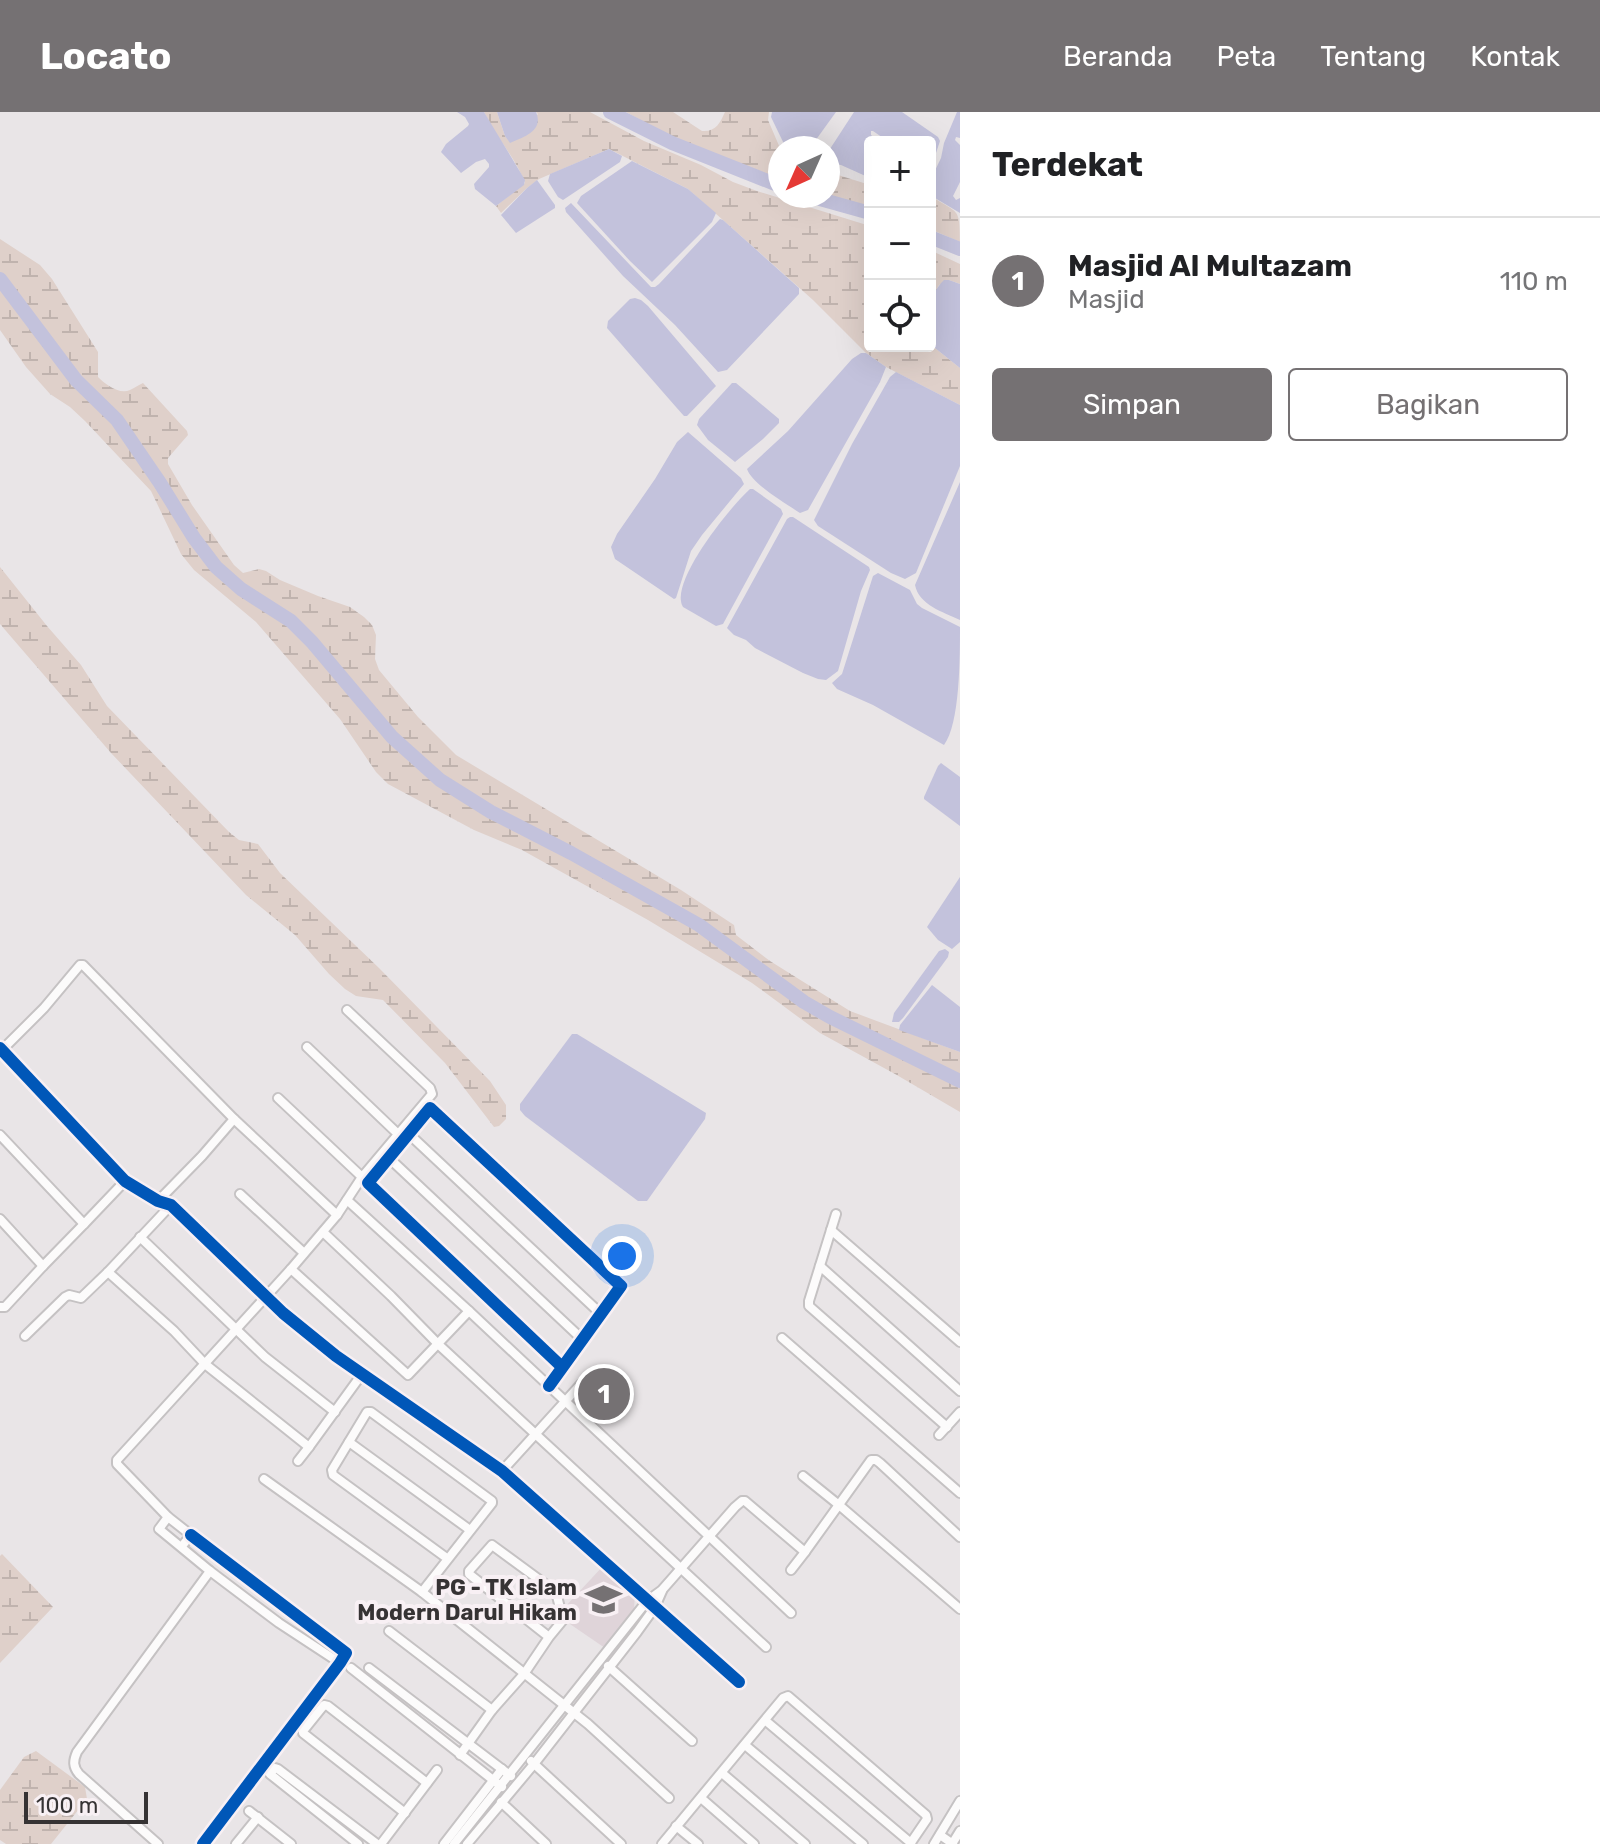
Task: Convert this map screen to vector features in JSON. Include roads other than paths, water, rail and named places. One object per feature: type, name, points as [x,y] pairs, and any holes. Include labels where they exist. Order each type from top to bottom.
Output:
[{"type":"street","points":[[337,1215],[234,1119],[83,965],[1,1049],[125,1181],[158,1201],[171,1205],[314,1338],[502,1471],[739,1682]]},
{"type":"street","points":[[203,1844],[346,1653],[186,1541],[164,1521],[117,1463],[323,1232],[362,1177],[432,1094],[430,1088],[347,1010]]},
{"type":"street","points":[[307,1047],[398,1134]]},
{"type":"street","points":[[278,1098],[362,1177]]},
{"type":"street","points":[[549,1386],[621,1286],[430,1108],[368,1183],[562,1367]]},
{"type":"street","points":[[158,1201],[234,1119]]},
{"type":"street","points":[[409,1134],[600,1313]]},
{"type":"street","points":[[0,1135],[84,1224]]},
{"type":"street","points":[[389,1158],[582,1339]]},
{"type":"street","points":[[0,1307],[5,1307],[125,1181]]},
{"type":"street","points":[[240,1194],[304,1253]]},
{"type":"street","points":[[347,1200],[791,1613]]},
{"type":"street","points":[[25,1336],[65,1297],[81,1298],[171,1205]]},
{"type":"street","points":[[836,1214],[809,1306],[947,1427]]},
{"type":"street","points":[[0,1219],[43,1266]]},
{"type":"street","points":[[831,1230],[960,1342]]},
{"type":"street","points":[[323,1232],[439,1345],[766,1647]]},
{"type":"street","points":[[140,1237],[265,1357],[335,1412]]},
{"type":"street","points":[[820,1266],[960,1391]]},
{"type":"street","points":[[291,1269],[410,1375],[469,1311]]},
{"type":"street","points":[[108,1272],[174,1331],[205,1364],[309,1447]]},
{"type":"street","points":[[782,1338],[958,1488]]},
{"type":"street","points":[[298,1461],[362,1374]]},
{"type":"street","points":[[502,1471],[581,1384]]},
{"type":"street","points":[[422,1592],[448,1559],[470,1530],[492,1503],[491,1499],[367,1412],[332,1470],[333,1475],[448,1559]]},
{"type":"street","points":[[939,1435],[960,1412]]},
{"type":"street","points":[[349,1442],[470,1530]]},
{"type":"street","points":[[791,1570],[871,1460],[880,1463],[960,1537]]},
{"type":"street","points":[[803,1476],[960,1609]]},
{"type":"street","points":[[264,1479],[422,1592],[564,1704],[669,1798]]},
{"type":"street","points":[[454,1844],[505,1772],[524,1756],[680,1567],[742,1501],[805,1552]]},
{"type":"street","points":[[164,1521],[159,1529],[186,1541],[210,1571],[279,1623],[340,1663]]},
{"type":"street","points":[[464,1749],[563,1620],[556,1592],[492,1545],[469,1574],[549,1637]]},
{"type":"street","points":[[158,1844],[79,1774],[74,1759],[210,1571]]},
{"type":"street","points":[[467,1844],[610,1668],[651,1604]]},
{"type":"street","points":[[389,1631],[492,1710]]},
{"type":"street","points":[[602,1660],[692,1741]]},
{"type":"street","points":[[351,1668],[464,1749],[509,1793]]},
{"type":"street","points":[[369,1668],[464,1749],[518,1782]]},
{"type":"street","points":[[662,1844],[783,1698],[788,1696],[926,1815],[927,1819],[911,1844],[766,1721]]},
{"type":"street","points":[[405,1813],[303,1731],[324,1705],[328,1706],[427,1783]]},
{"type":"street","points":[[745,1745],[863,1844]]},
{"type":"street","points":[[524,1756],[621,1844]]},
{"type":"street","points":[[358,1844],[271,1776],[275,1768],[379,1844],[437,1770]]},
{"type":"street","points":[[722,1773],[805,1844]]},
{"type":"street","points":[[444,1844],[497,1783]]},
{"type":"street","points":[[701,1798],[754,1844]]},
{"type":"street","points":[[934,1844],[960,1801]]},
{"type":"street","points":[[501,1802],[546,1844]]},
{"type":"street","points":[[249,1811],[291,1844]]},
{"type":"street","points":[[236,1844],[258,1817]]},
{"type":"street","points":[[676,1826],[698,1844]]},
{"type":"street","points":[[940,1835],[952,1844],[960,1831]]},
{"type":"water","points":[[457,112],[484,112],[525,180],[524,185],[496,206],[475,189],[474,184],[489,167],[485,159],[461,173],[441,152],[469,124]]},
{"type":"water","points":[[497,112],[536,112],[537,124],[531,132],[510,143]]},
{"type":"water","points":[[772,112],[836,112],[819,136],[780,136],[771,117]]},
{"type":"water","points":[[854,112],[902,112],[938,137],[940,141],[936,153],[936,136],[880,136],[871,131],[872,136],[864,136],[864,175],[840,165],[838,136]]},
{"type":"water","points":[[957,112],[960,112],[960,138],[956,137],[955,140],[960,145],[960,182],[953,196],[956,200],[960,198],[960,213],[936,199],[936,168]]},
{"type":"water","points":[[609,149],[622,156],[620,162],[563,200],[558,197],[548,181],[550,174]]},
{"type":"water","points":[[632,161],[688,189],[716,213],[712,222],[652,282],[577,203],[581,196]]},
{"type":"water","points":[[537,180],[555,208],[516,233],[501,215]]},
{"type":"water","points":[[571,203],[651,287],[659,284],[720,219],[799,288],[799,294],[727,370],[718,372],[675,325],[623,276],[566,212],[565,208]]},
{"type":"water","points":[[944,280],[960,284],[960,368],[936,349],[938,287]]},
{"type":"water","points":[[635,298],[648,306],[716,386],[687,416],[607,328],[608,321],[630,299]]},
{"type":"water","points":[[866,353],[886,367],[808,510],[800,513],[762,487],[747,469],[788,431],[852,359]]},
{"type":"water","points":[[896,372],[960,405],[960,466],[916,573],[905,579],[818,526],[814,520],[852,444],[890,377]]},
{"type":"water","points":[[732,383],[736,383],[779,419],[779,423],[763,439],[735,462],[708,440],[697,425]]},
{"type":"water","points":[[688,432],[744,484],[691,551],[674,599],[615,559],[611,547],[677,442]]},
{"type":"water","points":[[960,482],[960,620],[927,603],[915,585]]},
{"type":"water","points":[[750,489],[781,509],[783,514],[723,624],[716,626],[683,607],[681,596],[684,581],[716,527]]},
{"type":"water","points":[[790,517],[870,570],[838,671],[826,680],[803,673],[755,648],[727,628]]},
{"type":"water","points":[[878,573],[910,590],[922,608],[960,627],[956,707],[944,745],[873,705],[837,689],[832,683],[842,674],[873,576]]},
{"type":"water","points":[[941,763],[960,777],[960,826],[924,799]]},
{"type":"water","points":[[960,877],[960,942],[952,949],[938,940],[927,927]]},
{"type":"water","points":[[945,949],[949,952],[948,957],[903,1018],[892,1022],[894,1013],[939,951]]},
{"type":"water","points":[[932,985],[960,1007],[960,1052],[899,1030]]},
{"type":"water","points":[[572,1034],[577,1034],[706,1113],[705,1119],[647,1201],[638,1201],[520,1110],[520,1104]]},
{"type":"waterway","points":[[610,112],[672,143],[768,181]]},
{"type":"waterway","points":[[621,118],[623,112]]},
{"type":"waterway","points":[[840,205],[864,211]]},
{"type":"waterway","points":[[936,239],[960,249]]},
{"type":"waterway","points":[[0,279],[76,380],[117,420],[216,567],[241,589],[291,621],[392,737],[440,780],[491,812],[699,925],[804,1002],[960,1081]]},
{"type":"place","name":"Masjid Al Multazam","points":[[604,1394]]},
{"type":"place","name":"PG - TK Islam Modern Darul Hikam","points":[[603,1600]]}]
